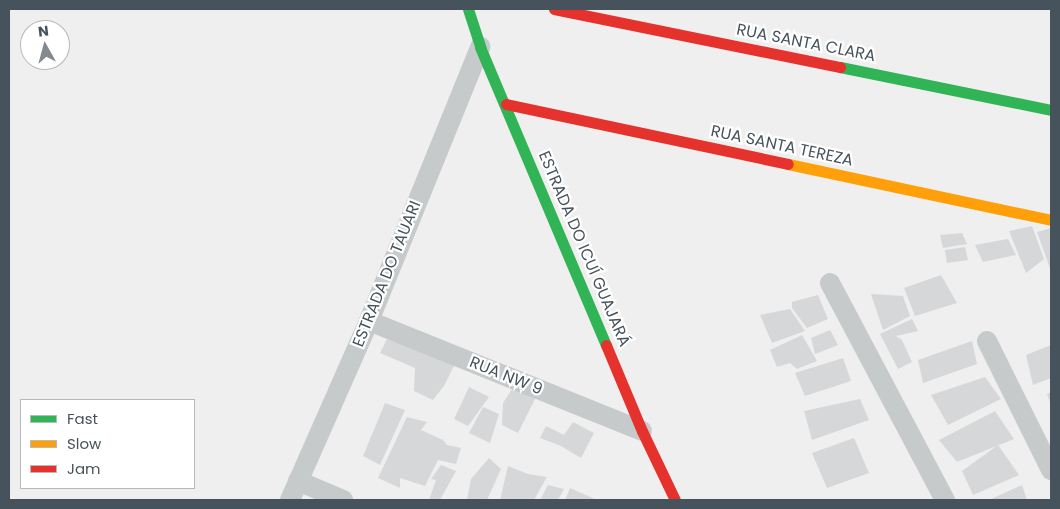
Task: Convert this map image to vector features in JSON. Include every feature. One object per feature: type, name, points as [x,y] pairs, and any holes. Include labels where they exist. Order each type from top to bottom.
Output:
[{"type":"street","name":"ESTRADA DO ICUÍ GUAJARÁ","points":[[468,9],[480,46],[642,431],[675,500]]},
{"type":"street","name":"RUA SANTA CLARA","points":[[554,9],[1051,110]]},
{"type":"street","name":"ESTRADA DO TAUARI","points":[[290,500],[369,321],[480,46]]},
{"type":"street","name":"RUA SANTA TEREZA","points":[[506,104],[1051,220]]},
{"type":"street","points":[[830,282],[945,500]]},
{"type":"street","name":"RUA NW 9","points":[[369,321],[642,431]]},
{"type":"street","points":[[988,341],[1051,470]]},
{"type":"street","points":[[298,482],[343,500]]},
{"type":"building","points":[[1032,226],[1044,259],[1026,273],[1009,231]]},
{"type":"building","points":[[1051,228],[1051,271],[1037,232]]},
{"type":"building","points":[[962,233],[967,244],[943,248],[940,235]]},
{"type":"building","points":[[1008,239],[1016,255],[983,262],[975,245]]},
{"type":"building","points":[[965,247],[968,260],[947,263],[945,250]]},
{"type":"building","points":[[941,275],[957,303],[915,316],[904,288]]},
{"type":"building","points":[[871,294],[903,296],[910,316],[883,330]]},
{"type":"building","points":[[818,295],[828,319],[807,328],[792,308],[792,302]]},
{"type":"building","points":[[790,309],[805,331],[772,343],[760,315]]},
{"type":"building","points":[[912,319],[918,331],[896,336],[902,340],[912,362],[898,369],[880,334]]},
{"type":"building","points":[[830,330],[838,345],[815,354],[811,338]]},
{"type":"building","points":[[802,335],[817,361],[797,369],[790,363],[777,367],[770,350]]},
{"type":"building","points":[[387,339],[456,362],[444,386],[433,400],[414,391],[415,368],[380,353]]},
{"type":"building","points":[[972,341],[977,364],[923,383],[918,360]]},
{"type":"building","points":[[1051,345],[1051,378],[1033,385],[1026,355]]},
{"type":"building","points":[[843,358],[851,381],[805,396],[795,373]]},
{"type":"building","points":[[985,377],[1001,399],[948,425],[931,395]]},
{"type":"building","points":[[514,386],[536,397],[518,433],[502,425],[503,403]]},
{"type":"building","points":[[469,387],[489,397],[468,426],[454,419]]},
{"type":"building","points":[[1051,392],[1051,405],[1047,394]]},
{"type":"building","points":[[860,399],[869,420],[812,440],[804,411]]},
{"type":"building","points":[[385,403],[405,410],[380,465],[363,456]]},
{"type":"building","points":[[483,407],[499,414],[490,443],[469,433]]},
{"type":"building","points":[[995,411],[1014,439],[957,462],[939,440]]},
{"type":"building","points":[[407,417],[427,422],[421,430],[443,440],[447,445],[461,448],[456,464],[438,460],[425,486],[400,478],[400,488],[378,478]]},
{"type":"building","points":[[573,422],[594,433],[581,458],[561,446],[540,438],[546,426],[564,435]]},
{"type":"building","points":[[854,438],[869,473],[827,488],[812,453]]},
{"type":"building","points":[[998,445],[1019,475],[973,495],[962,471]]},
{"type":"building","points":[[489,458],[501,469],[487,500],[467,500],[471,479]]},
{"type":"building","points":[[441,465],[456,471],[440,500],[429,500],[436,480],[431,479]]},
{"type":"building","points":[[508,466],[528,474],[547,477],[534,500],[500,500]]},
{"type":"building","points":[[548,485],[564,489],[558,500],[540,500]]},
{"type":"building","points":[[1022,485],[1027,500],[989,500]]},
{"type":"building","points":[[570,488],[597,500],[565,500]]},
{"type":"traffic: fast","points":[[468,9],[480,47],[606,345]]},
{"type":"traffic: fast","points":[[840,67],[1051,110]]},
{"type":"traffic: slow","points":[[788,164],[1051,220]]},
{"type":"traffic: jam","points":[[554,9],[840,67]]},
{"type":"traffic: jam","points":[[506,104],[788,164]]},
{"type":"traffic: jam","points":[[606,345],[642,431],[675,500]]}]
